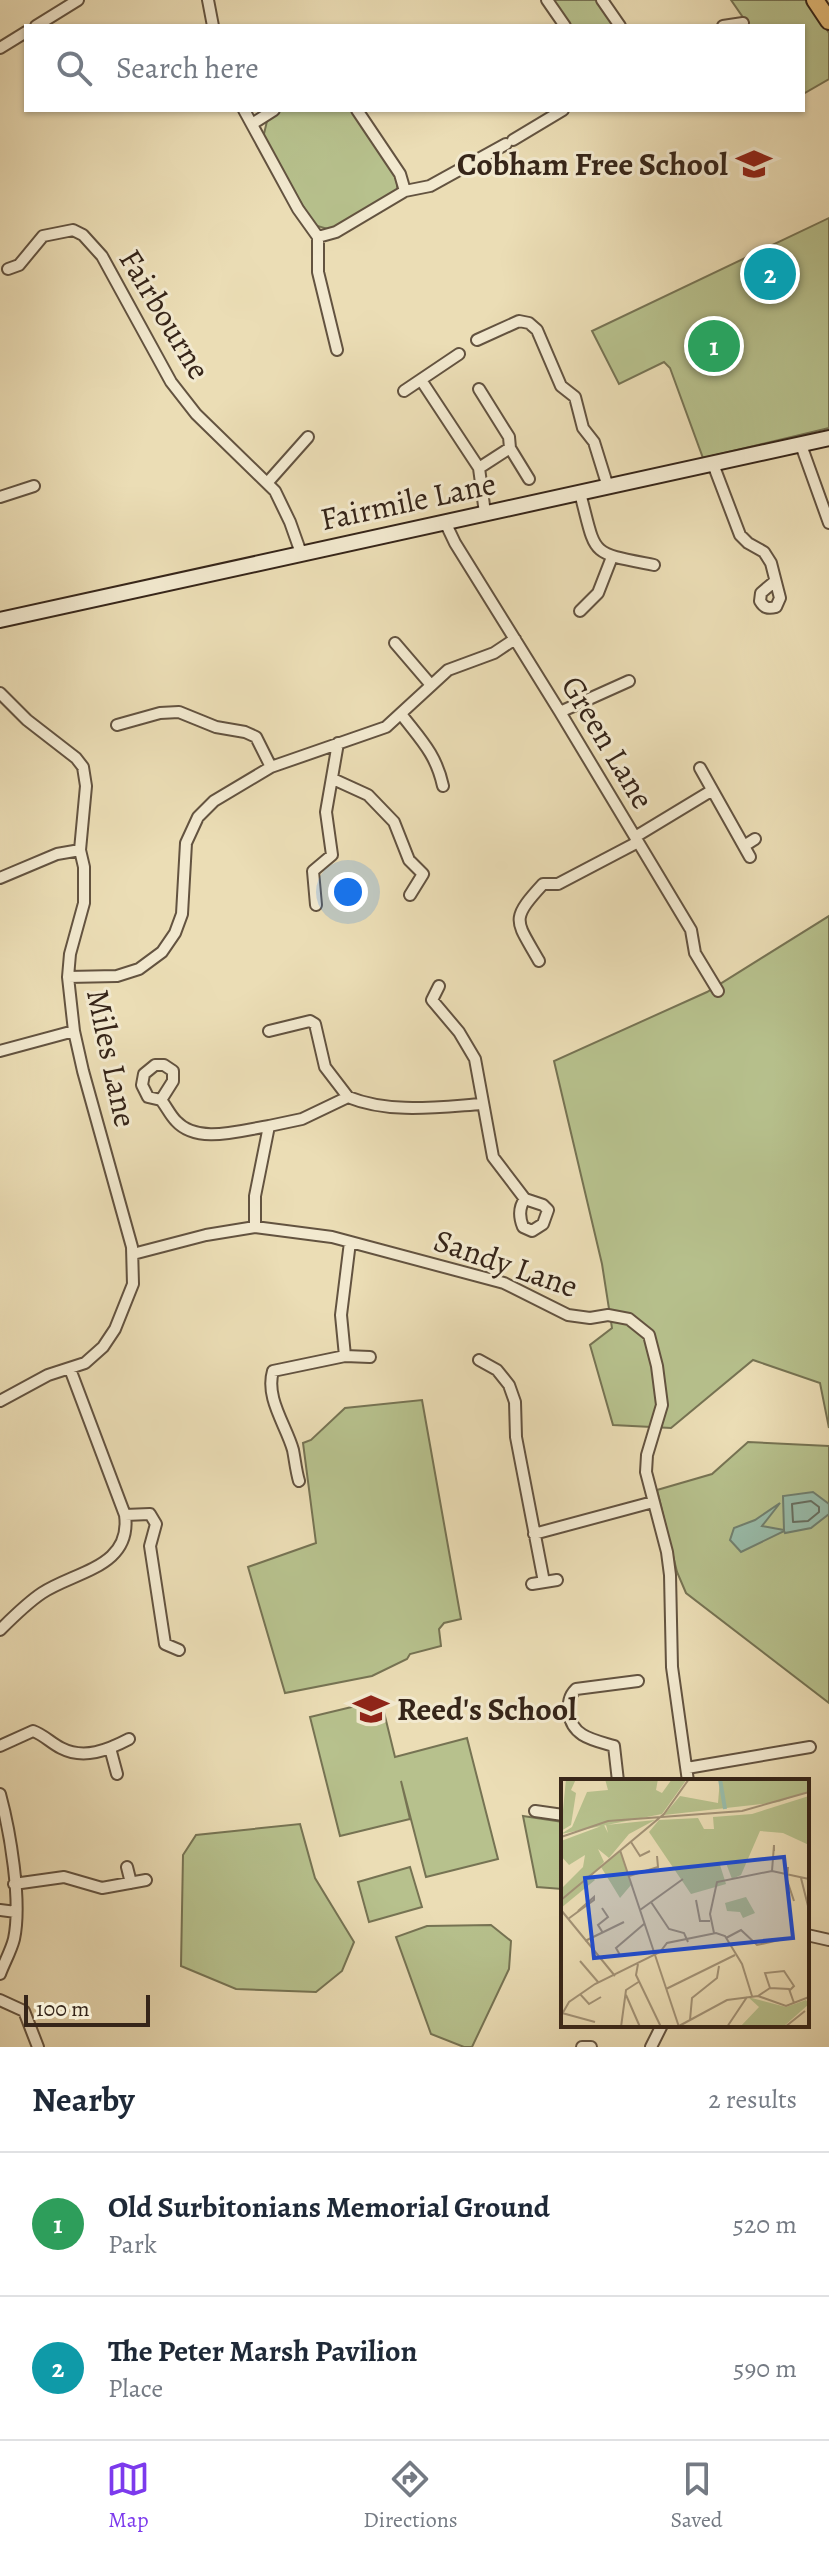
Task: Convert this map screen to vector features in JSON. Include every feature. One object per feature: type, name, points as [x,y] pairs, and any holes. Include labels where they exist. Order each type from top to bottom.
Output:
[{"type":"main road","points":[[815,0],[829,21]]},
{"type":"street","points":[[39,24],[78,0]]},
{"type":"street","points":[[208,0],[213,24]]},
{"type":"street","points":[[547,0],[564,24]]},
{"type":"street","points":[[602,0],[619,24]]},
{"type":"street","points":[[736,24],[743,23]]},
{"type":"street","points":[[0,48],[24,33]]},
{"type":"street","points":[[245,112],[298,209],[318,237],[318,272],[337,350]]},
{"type":"street","points":[[252,124],[271,112]]},
{"type":"street","points":[[358,112],[400,174],[405,191]]},
{"type":"street","points":[[318,237],[336,232],[405,191],[430,186],[560,112]]},
{"type":"street","name":"Fairbourne","points":[[8,269],[19,265],[43,236],[73,230],[83,235],[102,256],[171,382],[205,423],[275,491],[301,553]]},
{"type":"street","points":[[477,340],[519,321],[529,323],[537,330],[561,386],[575,397],[583,428],[594,442],[608,487]]},
{"type":"street","points":[[404,391],[459,354]]},
{"type":"street","points":[[421,380],[479,468],[485,513]]},
{"type":"street","points":[[479,389],[509,437],[510,448],[529,479]]},
{"type":"street","points":[[268,482],[308,437]]},
{"type":"street","name":"Fairmile Lane","points":[[0,620],[829,438]]},
{"type":"street","points":[[801,445],[829,523]]},
{"type":"street","points":[[479,468],[510,448]]},
{"type":"street","points":[[713,464],[740,535],[764,552],[771,563],[774,582]]},
{"type":"street","points":[[0,497],[34,486]]},
{"type":"street","points":[[580,493],[593,544],[600,552],[654,565]]},
{"type":"street","name":"Green Lane","points":[[445,522],[691,930],[695,953],[718,991]]},
{"type":"street","points":[[580,611],[598,593],[612,557]]},
{"type":"street","points":[[68,977],[117,976],[139,969],[162,952],[175,933],[182,914],[186,843],[198,817],[214,801],[271,767],[386,727],[448,670],[494,653],[515,639]]},
{"type":"street","points":[[395,643],[431,685]]},
{"type":"street","points":[[560,712],[629,681]]},
{"type":"street","name":"Miles Lane","points":[[0,693],[83,767],[86,786],[80,850],[84,867],[84,903],[70,954],[68,977],[74,1031],[133,1254],[133,1284],[115,1329],[97,1354],[70,1369],[48,1375],[0,1401]]},
{"type":"street","points":[[117,725],[160,713],[179,712],[216,727],[256,737],[271,767]]},
{"type":"street","points":[[401,714],[431,751],[443,786]]},
{"type":"street","points":[[316,905],[313,871],[332,855],[326,812],[338,743]]},
{"type":"street","points":[[700,768],[750,857]]},
{"type":"street","points":[[333,779],[368,795],[394,822],[409,860],[423,874],[410,895]]},
{"type":"street","points":[[539,961],[520,924],[520,914],[523,905],[543,884],[558,884],[637,840],[711,791]]},
{"type":"street","points":[[744,846],[755,839]]},
{"type":"street","points":[[0,878],[57,854],[80,850]]},
{"type":"street","points":[[439,986],[432,1000],[472,1051],[479,1073],[493,1157],[525,1199]]},
{"type":"street","points":[[269,1031],[310,1021],[315,1024],[325,1067],[348,1097],[365,1104],[394,1108],[482,1104]]},
{"type":"street","points":[[0,1051],[74,1031]]},
{"type":"street","points":[[161,1100],[176,1122],[192,1132],[209,1134],[302,1119],[348,1097]]},
{"type":"street","points":[[255,1227],[255,1196],[269,1126]]},
{"type":"street","name":"Sandy Lane","points":[[133,1254],[206,1235],[255,1227],[332,1237],[504,1283],[568,1315],[590,1318],[608,1315],[629,1319],[649,1335],[662,1405],[647,1455],[646,1472],[667,1552],[672,1667],[688,1779]]},
{"type":"street","points":[[345,1356],[341,1315],[350,1242]]},
{"type":"street","points":[[299,1481],[292,1448],[278,1416],[271,1380],[273,1371],[345,1356],[370,1357]]},
{"type":"street","points":[[479,1360],[497,1370],[509,1385],[515,1402],[516,1437],[544,1582]]},
{"type":"street","points":[[0,1630],[43,1592],[95,1567],[115,1553],[127,1529],[125,1515],[70,1369]]},
{"type":"street","points":[[282,1470],[295,1465]]},
{"type":"street","points":[[534,1534],[653,1502]]},
{"type":"street","points":[[125,1515],[150,1514],[156,1524],[150,1546],[165,1644],[179,1650]]},
{"type":"street","points":[[532,1584],[557,1580]]},
{"type":"street","points":[[618,1779],[614,1746],[589,1739],[574,1730],[568,1701],[576,1689],[638,1681]]},
{"type":"street","points":[[0,1746],[33,1731],[76,1754],[97,1753],[129,1739]]},
{"type":"street","points":[[687,1768],[810,1747]]},
{"type":"street","points":[[110,1748],[117,1774]]},
{"type":"street","points":[[0,1794],[8,1821],[16,1912],[14,1939],[0,1974]]},
{"type":"street","points":[[535,1811],[561,1815]]},
{"type":"street","points":[[127,1867],[131,1883]]},
{"type":"street","points":[[14,1884],[64,1877],[102,1888],[146,1880]]},
{"type":"street","points":[[0,1910],[16,1912]]},
{"type":"street","points":[[809,1935],[829,1940]]},
{"type":"street","points":[[0,2000],[24,2011],[38,2047]]},
{"type":"street","points":[[651,2047],[661,2027]]},
{"type":"street","points":[[582,2047],[591,2047]]},
{"type":"green space","points":[[551,0],[599,0],[615,24],[568,24]]},
{"type":"green space","points":[[731,0],[809,0],[829,33],[829,79],[805,93],[805,24],[748,24]]},
{"type":"green space","points":[[278,112],[354,112],[389,161],[397,182],[397,192],[331,230],[314,225],[263,138],[267,121]]},
{"type":"green space","points":[[829,218],[829,428],[703,458],[670,368],[664,362],[619,384],[592,331]]},
{"type":"green space","points":[[829,916],[829,1428],[820,1383],[753,1360],[671,1428],[613,1425],[590,1345],[612,1328],[602,1264],[554,1061],[707,992]]},
{"type":"green space","points":[[422,1400],[461,1619],[444,1623],[439,1629],[441,1646],[410,1654],[407,1659],[372,1676],[285,1693],[248,1567],[316,1543],[303,1443],[311,1440],[345,1408]]},
{"type":"green space","points":[[748,1442],[829,1446],[829,1703],[686,1593],[677,1572],[657,1490],[712,1474]]},
{"type":"green space","points":[[381,1700],[395,1757],[467,1738],[498,1859],[426,1877],[401,1781],[410,1819],[340,1836],[310,1717]]},
{"type":"green space","points":[[523,1816],[561,1822],[561,1889],[537,1887]]},
{"type":"green space","points":[[300,1824],[315,1878],[354,1942],[342,1971],[316,1992],[236,1989],[181,1966],[183,1855],[196,1835]]},
{"type":"green space","points":[[410,1867],[422,1907],[369,1922],[358,1882]]},
{"type":"green space","points":[[491,1925],[511,1941],[509,1969],[472,2047],[464,2047],[431,2034],[396,1937],[427,1926]]},
{"type":"water","points":[[813,1492],[829,1504],[829,1514],[811,1528],[784,1531],[741,1552],[730,1540],[734,1528],[755,1520],[780,1503],[762,1526],[784,1530],[783,1496]]},
{"type":"place","name":"Cobham Free School","points":[[754,164]]},
{"type":"place","name":"The Peter Marsh Pavilion","points":[[770,274]]},
{"type":"place","name":"Old Surbitonians Memorial Ground","points":[[714,346]]},
{"type":"place","name":"Reed's School","points":[[371,1709]]}]
